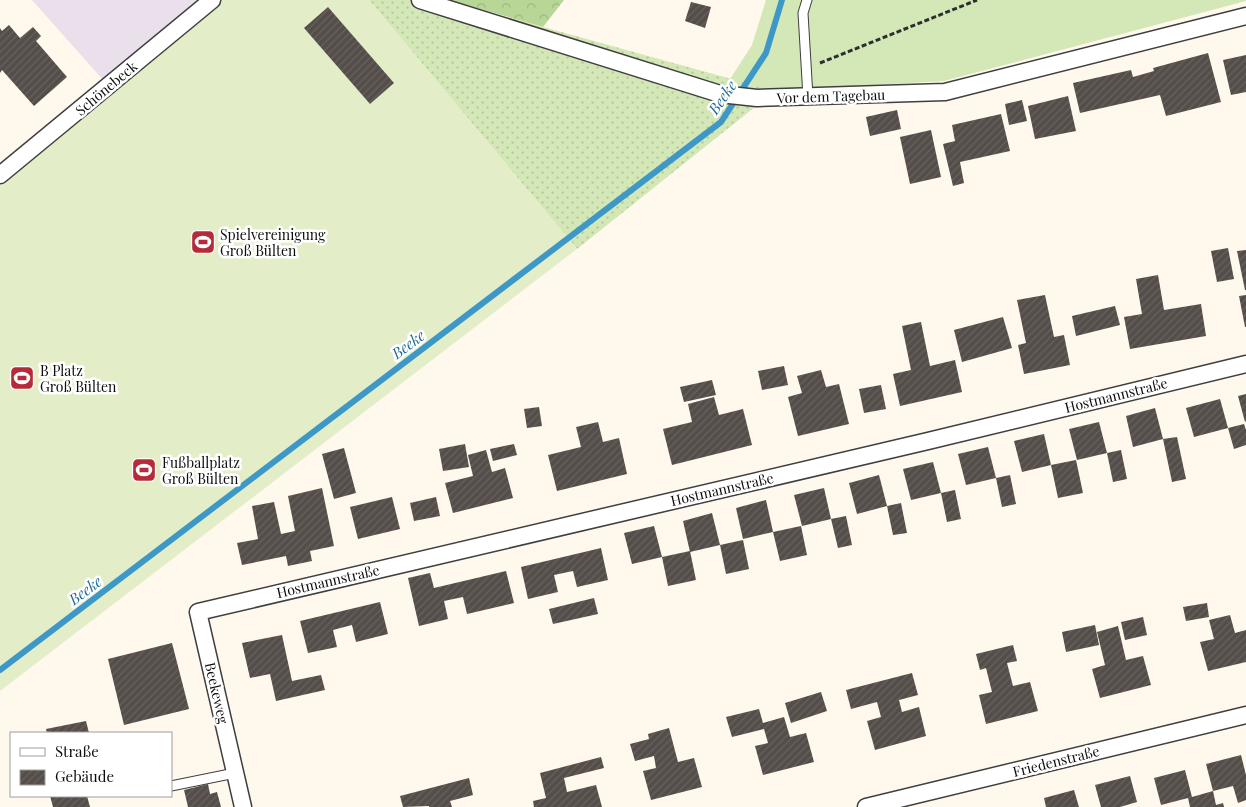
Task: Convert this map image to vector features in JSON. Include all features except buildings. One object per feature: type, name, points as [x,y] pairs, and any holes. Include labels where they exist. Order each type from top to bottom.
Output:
[{"type":"street","name":"Schönebeck","points":[[0,175],[212,0]]},
{"type":"street","name":"Vor dem Tagebau","points":[[420,0],[720,94],[757,98],[945,92],[1246,16]]},
{"type":"street","name":"Hostmannstraße","points":[[198,612],[1246,364]]},
{"type":"street","name":"Beekeweg","points":[[198,612],[243,807]]},
{"type":"street","name":"Friedenstraße","points":[[866,807],[1246,715]]},
{"type":"lane","points":[[808,0],[803,13],[808,97]]},
{"type":"lane","points":[[172,786],[235,773]]},
{"type":"path","points":[[806,68],[977,0]]},
{"type":"shaded area","points":[[32,0],[215,0],[112,90]]},
{"type":"green space","name":"Fußballplatz Groß Bülten","points":[[215,0],[369,0],[577,249],[0,691],[0,185]]},
{"type":"green space","points":[[369,0],[445,0],[775,91],[577,249]]},
{"type":"green space","points":[[449,0],[564,0],[543,27]]},
{"type":"green space","points":[[766,0],[1246,1],[944,81],[775,91],[730,79],[752,45]]},
{"type":"waterway","name":"Beeke","points":[[0,670],[721,122],[766,53],[782,0]]},
{"type":"place","name":"Spielvereinigung Groß Bülten","points":[[203,242]]},
{"type":"place","name":"B Platz Groß Bülten","points":[[22,378]]},
{"type":"place","name":"Fußballplatz Groß Bülten","points":[[144,470]]}]
